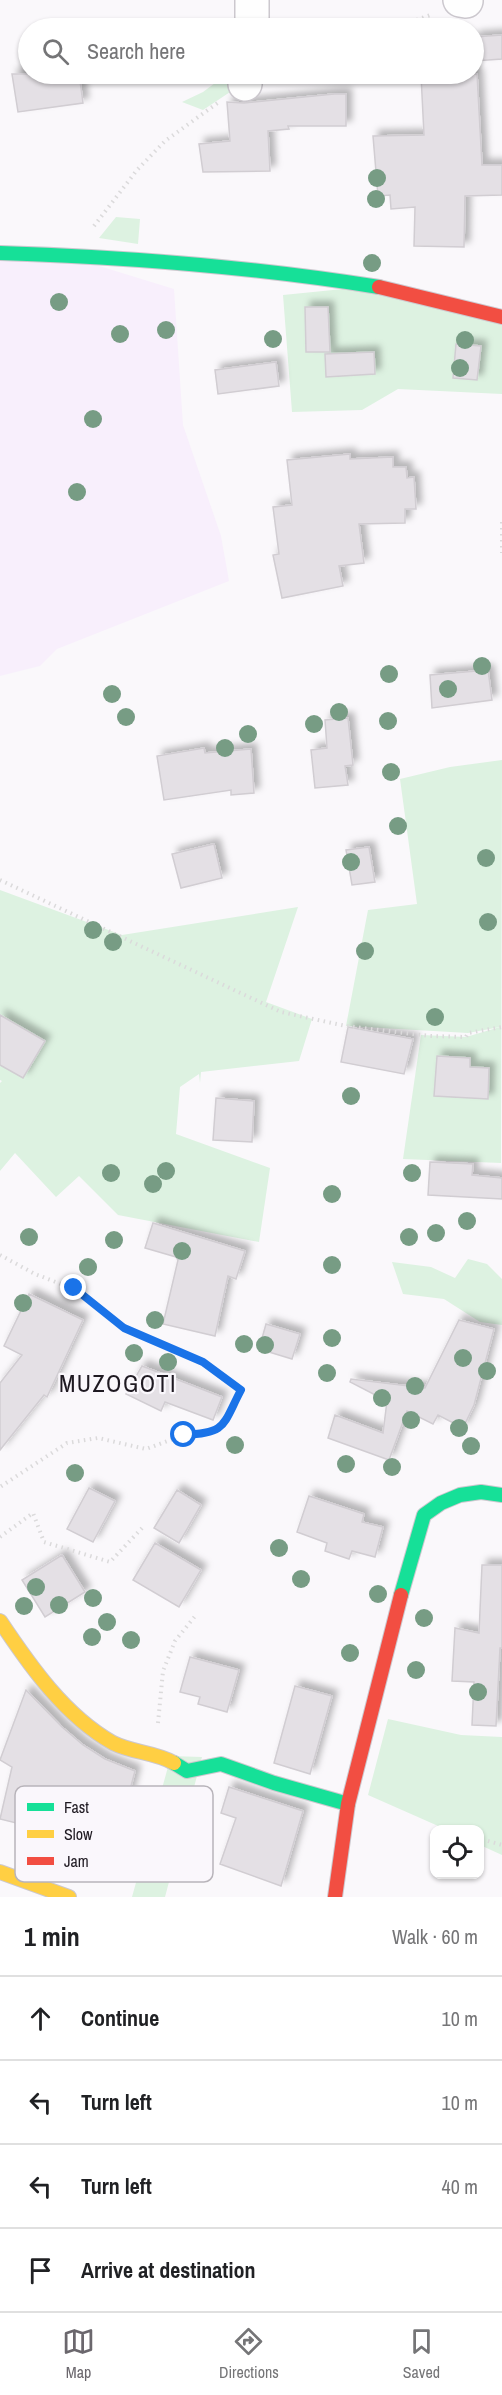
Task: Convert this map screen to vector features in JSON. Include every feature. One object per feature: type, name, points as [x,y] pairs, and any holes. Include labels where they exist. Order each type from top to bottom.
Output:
[{"type":"street","points":[[252,0],[252,18]]},
{"type":"street","points":[[0,253],[71,255],[310,276],[386,288],[502,317]]},
{"type":"street","points":[[335,1897],[348,1804],[393,1622],[424,1515],[439,1504],[465,1493],[489,1492],[502,1495]]},
{"type":"street","points":[[0,1621],[12,1640],[70,1710],[97,1732],[133,1751],[156,1754],[187,1771],[220,1764],[274,1784],[348,1804]]},
{"type":"street","points":[[0,1872],[15,1877]]},
{"type":"street","points":[[28,1882],[69,1897]]},
{"type":"path","points":[[71,255],[137,170],[165,141],[239,84]]},
{"type":"path","points":[[502,522],[502,554]]},
{"type":"path","points":[[0,880],[280,1012],[346,1026],[430,1036],[466,1037],[468,1034],[502,1027]]},
{"type":"path","points":[[0,1255],[35,1274],[74,1288],[124,1328],[203,1362],[241,1390],[221,1428],[207,1434],[184,1435],[146,1449],[98,1437],[67,1443],[0,1487]]},
{"type":"path","points":[[0,1537],[33,1513],[44,1542],[110,1563],[143,1527]]},
{"type":"path","points":[[156,1754],[163,1671],[175,1641],[196,1615]]},
{"type":"path","points":[[488,1841],[502,1845]]},
{"type":"shaded area","points":[[0,255],[96,265],[174,289],[183,425],[221,536],[229,581],[57,649],[40,666],[0,676]]},
{"type":"green space","points":[[214,84],[242,84],[203,110],[182,102]]},
{"type":"green space","points":[[116,217],[140,219],[138,244],[99,238]]},
{"type":"green space","points":[[363,287],[502,325],[502,394],[398,389],[362,410],[292,412],[283,295]]},
{"type":"green space","points":[[502,760],[501,1163],[403,1159],[421,1035],[466,1037],[500,1027],[468,1033],[346,1026],[368,910],[417,904],[400,779],[450,767]]},
{"type":"green space","points":[[0,890],[122,935],[298,907],[266,1002],[312,1019],[299,1061],[201,1072],[200,1083],[199,1074],[180,1087],[176,1134],[270,1168],[259,1242],[118,1215],[79,1176],[56,1197],[15,1153],[0,1171],[0,1083],[2,1081],[0,1080]]},
{"type":"green space","points":[[468,1259],[487,1264],[502,1279],[502,1325],[480,1322],[444,1299],[403,1294],[392,1262],[431,1267],[455,1278]]},
{"type":"green space","points":[[388,1719],[461,1735],[502,1737],[502,1855],[484,1847],[484,1825],[436,1825],[368,1795]]},
{"type":"green space","points":[[171,1756],[202,1757],[194,1786],[163,1786]]},
{"type":"green space","points":[[136,1882],[169,1882],[165,1897],[132,1897]]},
{"type":"building","points":[[502,35],[502,59],[484,60],[484,36]]},
{"type":"building","points":[[12,74],[18,74],[18,84],[80,84],[83,103],[18,112]]},
{"type":"building","points":[[421,84],[478,84],[482,165],[502,165],[502,195],[465,196],[464,247],[414,246],[415,207],[391,209],[390,195],[378,196],[373,136],[424,135]]},
{"type":"building","points":[[346,94],[346,126],[288,126],[289,129],[268,131],[270,171],[203,172],[199,144],[230,141],[227,102],[244,103]]},
{"type":"building","points":[[305,307],[328,307],[330,352],[306,352]]},
{"type":"building","points":[[456,344],[481,346],[477,380],[453,378]]},
{"type":"building","points":[[374,352],[375,374],[326,377],[325,354]]},
{"type":"building","points":[[276,362],[279,386],[218,394],[215,370]]},
{"type":"building","points":[[350,454],[350,459],[393,457],[393,467],[406,467],[407,478],[414,477],[416,509],[405,509],[405,523],[359,524],[364,563],[339,566],[343,586],[282,598],[273,555],[279,554],[273,507],[292,505],[287,460]]},
{"type":"building","points":[[488,670],[492,700],[432,708],[430,675]]},
{"type":"building","points":[[348,718],[353,765],[345,766],[348,785],[315,788],[311,750],[327,748],[325,720]]},
{"type":"building","points":[[204,748],[205,753],[251,749],[254,793],[231,795],[231,790],[164,800],[157,756]]},
{"type":"building","points":[[214,844],[222,878],[181,888],[172,854]]},
{"type":"building","points":[[369,847],[375,882],[352,885],[346,850]]},
{"type":"building","points":[[0,1015],[45,1041],[23,1078],[0,1065]]},
{"type":"building","points":[[348,1027],[413,1039],[404,1074],[341,1062]]},
{"type":"building","points":[[437,1056],[470,1058],[470,1067],[489,1068],[488,1099],[434,1096]]},
{"type":"building","points":[[216,1098],[254,1101],[252,1142],[213,1140]]},
{"type":"building","points":[[430,1162],[473,1164],[472,1175],[502,1178],[502,1199],[428,1195]]},
{"type":"building","points":[[153,1223],[245,1251],[236,1279],[228,1276],[215,1336],[163,1324],[178,1260],[176,1257],[145,1248]]},
{"type":"building","points":[[29,1294],[83,1320],[47,1397],[44,1395],[0,1450],[0,1383],[22,1355],[4,1346]]},
{"type":"building","points":[[459,1320],[494,1329],[474,1405],[463,1428],[438,1415],[433,1424],[407,1411],[389,1460],[328,1438],[335,1415],[383,1433],[387,1401],[350,1382],[351,1379],[425,1388]]},
{"type":"building","points":[[266,1324],[300,1334],[292,1359],[259,1349]]},
{"type":"building","points":[[142,1366],[222,1397],[213,1420],[165,1402],[161,1411],[126,1394]]},
{"type":"building","points":[[89,1488],[115,1501],[93,1542],[67,1529]]},
{"type":"building","points":[[177,1490],[201,1505],[179,1543],[154,1528]]},
{"type":"building","points":[[309,1496],[364,1514],[362,1522],[383,1527],[375,1557],[352,1551],[349,1559],[325,1551],[327,1543],[297,1532]]},
{"type":"building","points":[[155,1543],[201,1570],[179,1607],[133,1580]]},
{"type":"building","points":[[62,1555],[85,1592],[45,1617],[22,1580]]},
{"type":"building","points":[[482,1565],[502,1565],[502,1648],[500,1648],[496,1726],[472,1725],[474,1682],[452,1681],[455,1628],[479,1633]]},
{"type":"building","points":[[190,1657],[239,1670],[227,1712],[198,1704],[200,1697],[180,1692]]},
{"type":"building","points":[[295,1686],[332,1696],[310,1774],[274,1763]]},
{"type":"building","points":[[26,1690],[83,1745],[105,1759],[135,1771],[131,1786],[15,1786],[15,1823],[0,1819],[12,1767],[0,1760]]},
{"type":"building","points":[[229,1787],[303,1811],[281,1886],[220,1864],[236,1818],[221,1813]]},
{"type":"traffic: fast","points":[[0,253],[190,264],[379,287]]},
{"type":"traffic: fast","points":[[401,1595],[424,1515],[441,1503],[460,1495],[481,1492],[502,1495]]},
{"type":"traffic: fast","points":[[174,1763],[187,1771],[221,1764],[274,1783],[348,1804]]},
{"type":"traffic: slow","points":[[0,1621],[36,1672],[79,1719],[113,1743],[174,1763]]},
{"type":"traffic: slow","points":[[0,1872],[15,1877]]},
{"type":"traffic: slow","points":[[28,1882],[69,1897]]},
{"type":"traffic: jam","points":[[379,287],[502,317]]},
{"type":"traffic: jam","points":[[335,1897],[348,1804],[401,1595]]},
{"type":"district","name":"MUZOGOTI","points":[[118,1383]]},
{"type":"route","points":[[74,1288],[124,1328],[203,1362],[241,1390],[221,1428],[207,1434],[184,1435]]}]
